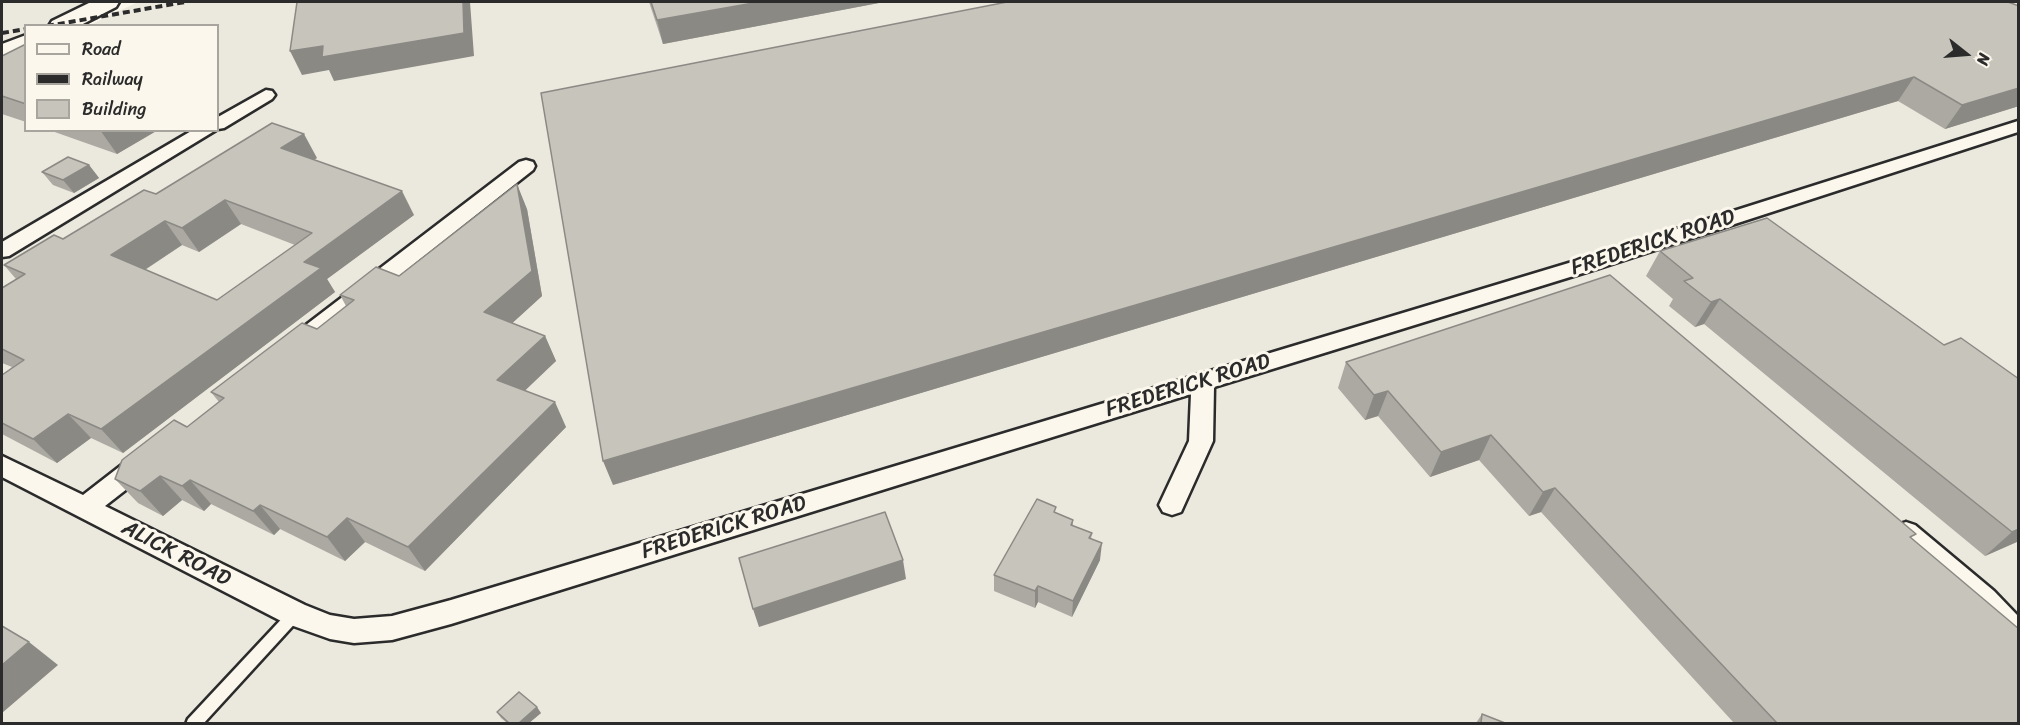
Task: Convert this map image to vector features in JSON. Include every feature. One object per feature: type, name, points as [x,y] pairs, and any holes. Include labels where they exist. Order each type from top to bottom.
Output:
[{"type":"main road","points":[[64,24],[108,2]]},
{"type":"main road","points":[[2,53],[24,43]]},
{"type":"street","points":[[219,123],[266,95]]},
{"type":"street","name":"FREDERICK ROAD","points":[[354,631],[392,628],[451,612],[1203,381],[1598,271],[2019,126]]},
{"type":"street","points":[[2,251],[204,132]]},
{"type":"street","points":[[272,362],[526,166]]},
{"type":"street","points":[[1172,505],[1201,441],[1203,381]]},
{"type":"street","points":[[84,508],[159,450]]},
{"type":"street","name":"ALICK ROAD","points":[[2,466],[295,614],[330,627],[354,631]]},
{"type":"street","points":[[1885,515],[1984,599],[2019,634]]},
{"type":"lane","points":[[193,723],[295,614]]},
{"type":"shaded area","points":[[2,2],[91,2],[46,24],[24,24],[24,34],[2,45]]},
{"type":"shaded area","points":[[138,2],[2018,2],[2018,723],[2,724],[2,69],[24,58],[24,132],[219,132],[219,24],[92,24]]},
{"type":"building","points":[[297,2],[463,2],[464,33],[322,57],[323,46],[290,51]]},
{"type":"building","points":[[651,2],[759,2],[657,20]]},
{"type":"building","points":[[1007,2],[2008,2],[2019,6],[2019,88],[1962,105],[1914,77],[603,461],[541,93]]},
{"type":"building","points":[[24,45],[24,103],[2,96],[2,56]]},
{"type":"building","points":[[272,123],[304,134],[281,148],[402,191],[304,262],[321,268],[101,429],[68,414],[33,439],[2,423],[2,375],[24,360],[2,349],[2,288],[25,274],[4,265],[54,235],[63,239],[144,190],[156,194]],"holes":[[[225,200],[312,233],[217,300],[111,255],[165,221],[182,228]]]},
{"type":"building","points":[[68,157],[89,165],[63,180],[42,172]]},
{"type":"building","points":[[517,184],[532,271],[484,312],[545,336],[497,380],[555,402],[408,547],[347,518],[327,537],[260,505],[253,511],[190,480],[182,486],[160,476],[140,491],[115,479],[122,460],[174,420],[187,427],[224,398],[211,392],[302,323],[317,329],[354,300],[340,295],[376,267],[399,276]]},
{"type":"building","points":[[1767,218],[1944,345],[1961,338],[2019,379],[2019,529],[2012,532],[1720,299],[1711,302],[1684,281],[1693,278],[1660,251]]},
{"type":"building","points":[[1610,275],[1916,534],[1910,537],[2019,629],[2019,723],[1777,723],[1555,488],[1543,492],[1491,435],[1441,452],[1388,391],[1374,395],[1346,362]]},
{"type":"building","points":[[1037,499],[1056,507],[1054,512],[1073,520],[1071,525],[1092,533],[1089,538],[1102,543],[1073,601],[1038,586],[1035,591],[994,575]]},
{"type":"building","points":[[885,512],[903,560],[753,609],[739,558]]},
{"type":"building","points":[[2,626],[29,642],[2,665]]},
{"type":"building","points":[[519,692],[537,707],[519,723],[509,723],[497,712]]},
{"type":"building","points":[[1482,714],[1505,723],[1481,723]]},
{"type":"railway","points":[[58,24],[185,2]]},
{"type":"railway","points":[[2,33],[24,29]]}]
